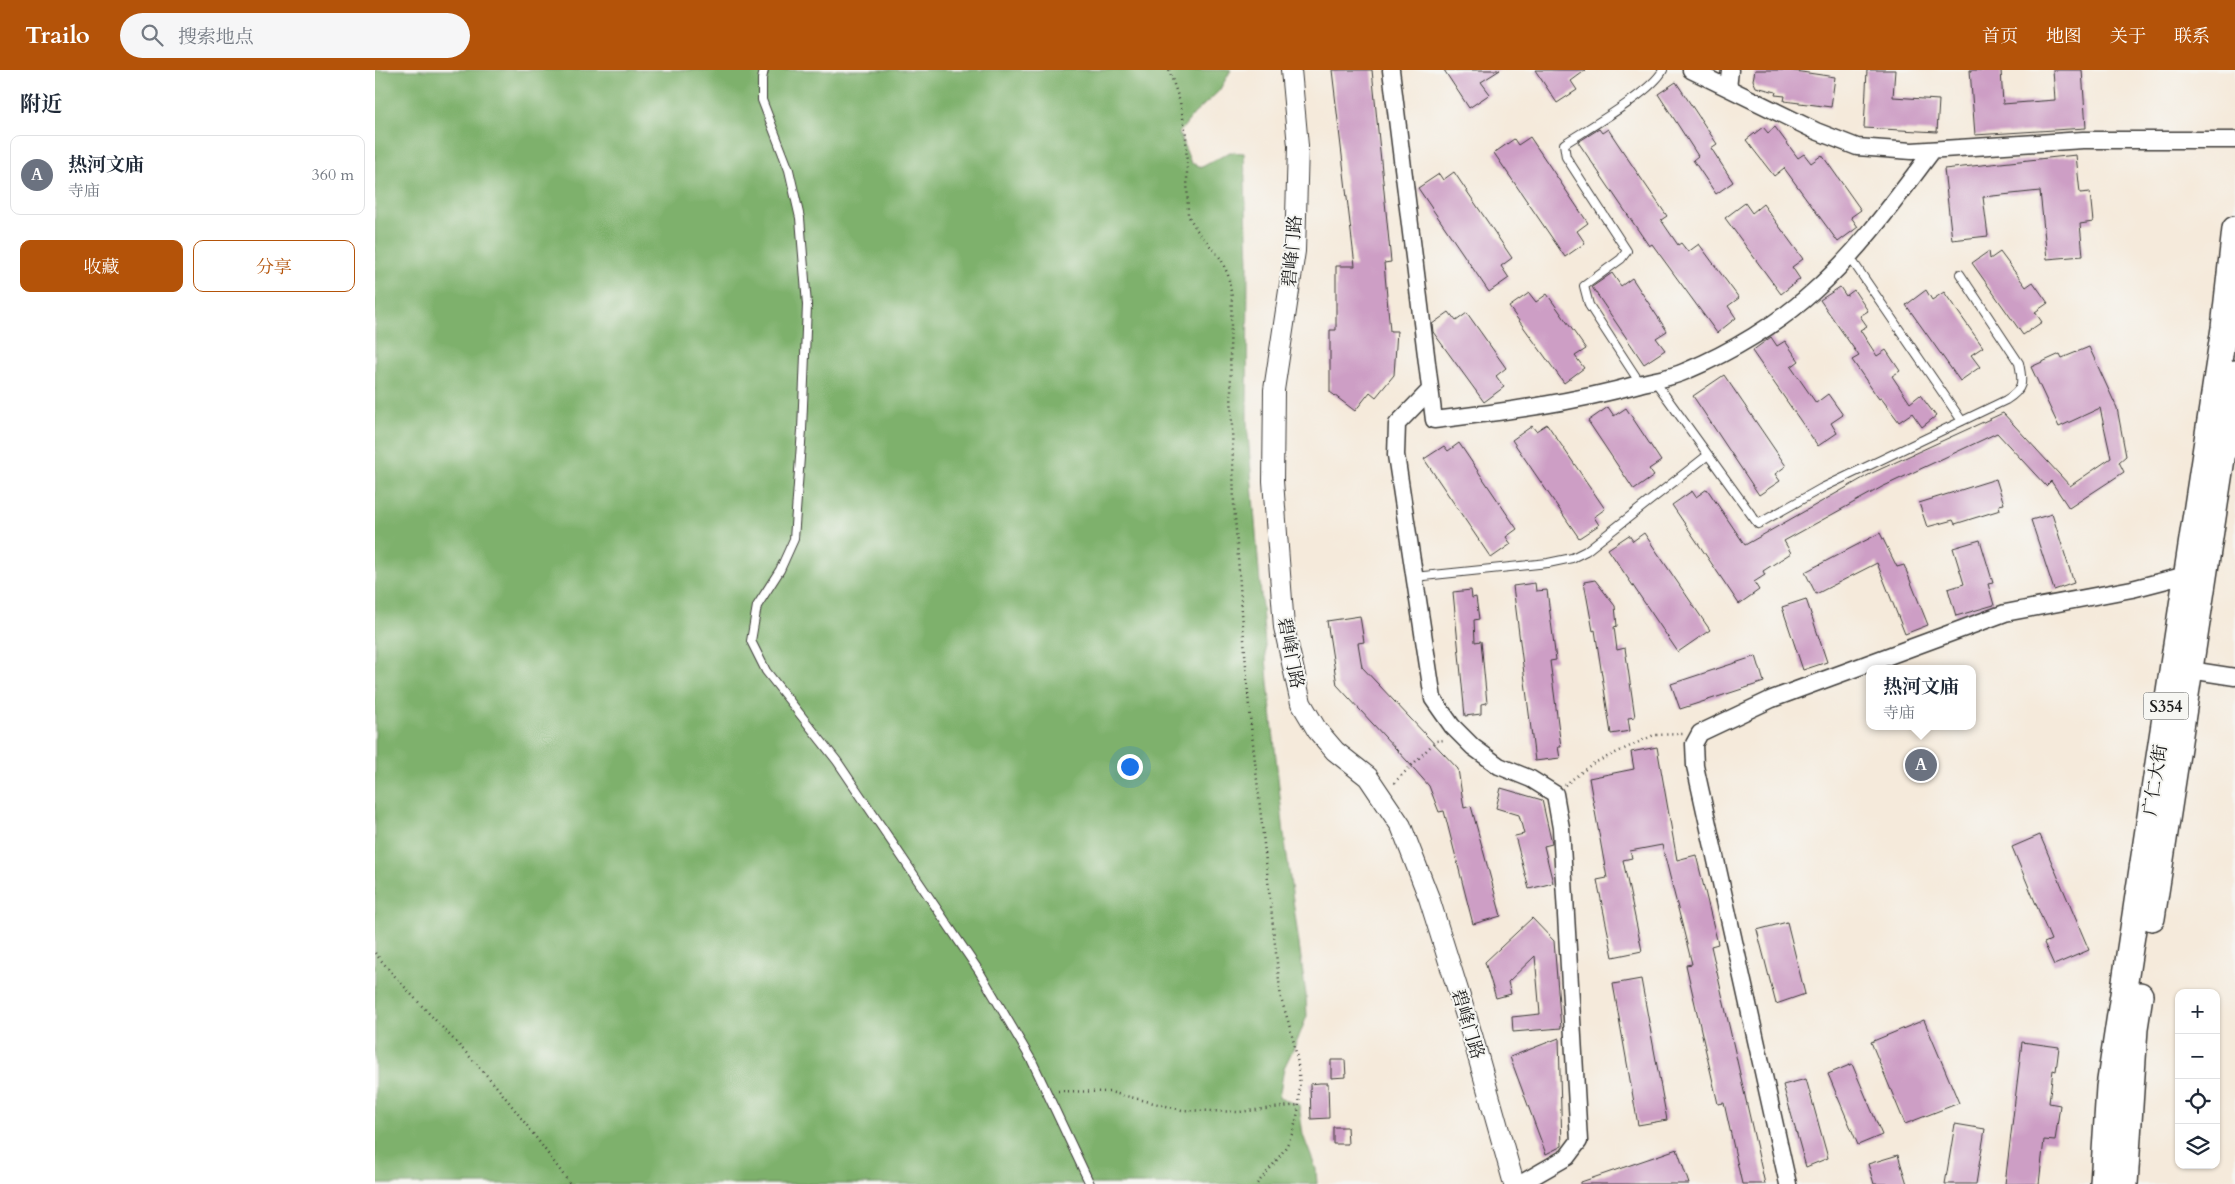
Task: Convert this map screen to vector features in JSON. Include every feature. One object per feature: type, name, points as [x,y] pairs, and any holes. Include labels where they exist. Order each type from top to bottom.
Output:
[{"type":"main road","name":"广仁大街","points":[[2103,1184],[2109,1087],[2224,328],[2235,229]]},
{"type":"main road","name":"广仁大街","points":[[2125,1184],[2135,1028],[2235,373]]},
{"type":"street","name":"碧峰门路","points":[[1291,70],[1298,146],[1295,251],[1274,390],[1273,482],[1284,627],[1301,703],[1317,730],[1335,751],[1368,777],[1401,826],[1429,898],[1472,1035],[1514,1184]]},
{"type":"street","points":[[1391,70],[1434,420],[1515,410],[1614,391],[1684,372],[1735,347],[1814,292],[1865,239],[1933,150]]},
{"type":"street","points":[[1691,70],[1816,131],[1857,147],[1912,151],[2083,140],[2235,140]]},
{"type":"street","points":[[1728,88],[1730,70]]},
{"type":"street","points":[[1430,390],[1397,424],[1396,455],[1433,699],[1452,726],[1473,747],[1499,766],[1531,779],[1555,794],[1561,828],[1579,1141],[1567,1158],[1520,1184]]},
{"type":"street","points":[[1788,1184],[1695,766],[1694,744],[1700,733],[1772,699],[2005,613],[2132,589],[2186,575]]},
{"type":"street","points":[[2190,670],[2235,677]]},
{"type":"lane","points":[[764,70],[762,79],[763,100],[789,170],[800,218],[807,305],[801,449],[794,539],[780,570],[757,606],[751,640],[766,671],[837,761],[979,971],[1033,1061],[1090,1184]]},
{"type":"lane","points":[[1663,70],[1660,76],[1646,89],[1564,144],[1566,157],[1627,251],[1621,259],[1585,286],[1589,305],[1647,382],[1708,454],[1758,524],[1822,488],[2017,393],[2022,380],[2019,363],[1959,274]]},
{"type":"lane","points":[[1849,256],[1962,421]]},
{"type":"lane","points":[[1414,577],[1548,563],[1573,558],[1586,551],[1708,454]]},
{"type":"path","points":[[1169,70],[1180,102],[1186,134],[1189,215],[1196,229],[1221,258],[1228,275],[1232,297],[1230,350],[1234,504],[1249,707],[1281,999],[1293,1034],[1299,1063],[1299,1106],[1293,1131],[1284,1149],[1257,1184]]},
{"type":"path","points":[[1555,794],[1592,764],[1654,735],[1700,733]]},
{"type":"path","points":[[1381,796],[1436,741],[1449,740]]},
{"type":"path","points":[[375,953],[402,986],[496,1087],[570,1184]]},
{"type":"path","points":[[1047,1091],[1110,1092],[1182,1110],[1239,1112],[1299,1106]]},
{"type":"green space","points":[[375,70],[1231,70],[1219,91],[1194,114],[1179,133],[1191,163],[1202,167],[1230,152],[1244,153],[1248,262],[1247,422],[1268,682],[1284,834],[1306,995],[1307,1016],[1284,1068],[1279,1098],[1299,1105],[1303,1135],[1316,1169],[1317,1184],[375,1184]]},
{"type":"building","points":[[1332,70],[1372,70],[1391,262],[1384,263],[1390,331],[1397,331],[1394,375],[1376,397],[1370,392],[1355,411],[1330,392],[1330,330],[1336,330],[1336,266],[1355,266]]},
{"type":"building","points":[[1444,70],[1500,70],[1481,82],[1490,94],[1469,108]]},
{"type":"building","points":[[1535,70],[1586,70],[1571,81],[1577,90],[1557,103]]},
{"type":"building","points":[[1755,70],[1788,70],[1835,77],[1831,107],[1784,101],[1785,96],[1775,95],[1776,92],[1756,87],[1753,80]]},
{"type":"building","points":[[1867,70],[1895,70],[1893,97],[1939,100],[1937,132],[1864,128]]},
{"type":"building","points":[[1970,70],[2001,70],[2003,104],[2055,100],[2053,70],[2082,70],[2086,128],[1975,135]]},
{"type":"building","points":[[1676,82],[1717,144],[1711,148],[1733,182],[1716,194],[1693,160],[1698,156],[1658,94]]},
{"type":"building","points":[[1763,127],[1768,133],[1775,127],[1798,158],[1804,154],[1811,163],[1822,155],[1861,210],[1851,217],[1858,227],[1838,242],[1784,168],[1774,176],[1746,140]]},
{"type":"building","points":[[1599,129],[1602,133],[1608,129],[1667,216],[1661,220],[1678,245],[1681,243],[1688,252],[1699,244],[1739,298],[1728,306],[1736,318],[1717,333],[1652,244],[1649,246],[1578,142]]},
{"type":"building","points":[[1530,137],[1588,223],[1577,231],[1585,243],[1565,257],[1494,153],[1514,139],[1518,145]]},
{"type":"building","points":[[2076,155],[2080,193],[2090,192],[2093,222],[2080,224],[2083,256],[2047,259],[2040,191],[1983,197],[1988,236],[1952,240],[1944,169]]},
{"type":"building","points":[[1454,172],[1512,258],[1501,266],[1509,278],[1489,292],[1418,188],[1439,174],[1443,180]]},
{"type":"building","points":[[1745,203],[1752,213],[1763,204],[1803,259],[1792,267],[1800,279],[1781,294],[1725,218]]},
{"type":"building","points":[[1989,251],[1990,259],[2000,252],[2026,287],[2033,282],[2048,303],[2035,312],[2042,322],[2023,335],[1972,263]]},
{"type":"building","points":[[1612,273],[1621,286],[1632,278],[1667,331],[1656,338],[1665,350],[1644,364],[1592,287]]},
{"type":"building","points":[[1840,287],[1846,296],[1854,290],[1868,311],[1860,316],[1867,326],[1860,330],[1877,356],[1886,350],[1900,371],[1892,376],[1910,403],[1920,395],[1936,416],[1922,427],[1912,413],[1899,422],[1881,398],[1879,399],[1852,360],[1859,356],[1820,300]]},
{"type":"building","points":[[1926,290],[1932,300],[1944,292],[1983,347],[1971,355],[1980,367],[1960,381],[1906,305]]},
{"type":"building","points":[[1529,293],[1536,302],[1547,294],[1586,349],[1575,356],[1584,368],[1564,383],[1509,307]]},
{"type":"building","points":[[1449,312],[1456,321],[1467,313],[1506,368],[1496,376],[1504,387],[1484,402],[1433,332],[1432,324]]},
{"type":"building","points":[[1771,337],[1777,346],[1785,341],[1799,361],[1791,367],[1816,403],[1828,394],[1843,415],[1831,423],[1837,433],[1818,446],[1752,351]]},
{"type":"building","points":[[2089,347],[2117,408],[2126,456],[2119,462],[2124,472],[2069,508],[2051,481],[2046,486],[1997,433],[1882,487],[1784,541],[1791,553],[1763,571],[1765,575],[1754,582],[1759,590],[1739,604],[1672,505],[1692,491],[1696,497],[1707,489],[1745,545],[1872,473],[2003,413],[2070,486],[2111,458],[2100,408],[2059,427],[2031,367],[2060,354],[2062,358]]},
{"type":"building","points":[[1724,375],[1786,466],[1775,474],[1780,481],[1759,495],[1693,396]]},
{"type":"building","points":[[1608,407],[1614,416],[1626,408],[1661,461],[1649,469],[1654,476],[1634,490],[1588,421]]},
{"type":"building","points":[[1547,424],[1605,509],[1594,517],[1599,525],[1579,538],[1512,440],[1532,426],[1536,431]]},
{"type":"building","points":[[1459,443],[1517,529],[1506,537],[1511,544],[1491,558],[1424,459],[1444,446],[1448,451]]},
{"type":"building","points":[[1996,479],[2004,504],[1999,505],[2000,510],[1955,524],[1953,520],[1927,527],[1919,503]]},
{"type":"building","points":[[2052,514],[2074,583],[2054,590],[2031,520]]},
{"type":"building","points":[[1644,533],[1710,630],[1678,652],[1608,549],[1629,535],[1633,541]]},
{"type":"building","points":[[1880,533],[1897,567],[1904,565],[1928,625],[1905,634],[1877,563],[1816,594],[1805,572]]},
{"type":"building","points":[[1980,540],[1993,583],[1988,584],[1994,605],[1956,616],[1948,589],[1964,584],[1953,548]]},
{"type":"building","points":[[1595,580],[1615,606],[1617,626],[1614,627],[1617,650],[1625,648],[1635,717],[1628,718],[1630,731],[1611,734],[1595,630],[1593,631],[1584,582]]},
{"type":"building","points":[[1535,583],[1536,591],[1547,590],[1556,660],[1550,661],[1561,747],[1558,747],[1560,758],[1535,761],[1513,586]]},
{"type":"building","points":[[1471,590],[1472,598],[1476,597],[1479,619],[1474,620],[1475,642],[1481,641],[1487,703],[1481,704],[1481,714],[1465,716],[1453,592]]},
{"type":"building","points":[[1806,599],[1827,662],[1803,670],[1782,607]]},
{"type":"building","points":[[1360,616],[1364,642],[1358,643],[1362,667],[1458,769],[1464,808],[1471,806],[1501,916],[1473,924],[1444,811],[1439,812],[1429,786],[1337,685],[1327,621]]},
{"type":"building","points":[[1756,656],[1764,682],[1680,709],[1671,684]]},
{"type":"building","points":[[1657,747],[1677,860],[1696,855],[1718,944],[1711,946],[1765,1184],[1742,1184],[1724,1103],[1718,1104],[1686,965],[1692,964],[1662,845],[1630,851],[1632,858],[1623,860],[1642,951],[1613,957],[1597,880],[1607,878],[1589,778],[1634,769],[1631,752]]},
{"type":"building","points":[[1501,788],[1542,800],[1552,844],[1544,846],[1553,883],[1529,889],[1515,836],[1524,834],[1519,815],[1496,808]]},
{"type":"building","points":[[2040,835],[2089,950],[2054,965],[2044,943],[2051,940],[2012,847]]},
{"type":"building","points":[[1532,918],[1554,941],[1561,1028],[1513,1032],[1512,1017],[1540,1014],[1535,956],[1508,982],[1511,994],[1496,998],[1485,962]]},
{"type":"building","points":[[1787,922],[1805,994],[1776,1004],[1757,930]]},
{"type":"building","points":[[1641,979],[1667,1120],[1638,1125],[1613,984]]},
{"type":"building","points":[[1924,1020],[1959,1103],[1905,1124],[1871,1042]]},
{"type":"building","points":[[1559,1038],[1562,1146],[1546,1154],[1510,1057]]},
{"type":"building","points":[[2022,1042],[2059,1047],[2056,1071],[2053,1070],[2049,1103],[2060,1105],[2055,1141],[2044,1140],[2039,1184],[2005,1184]]},
{"type":"building","points":[[1331,1060],[1345,1060],[1346,1077],[1331,1078]]},
{"type":"building","points":[[1852,1064],[1882,1135],[1858,1145],[1828,1074]]},
{"type":"building","points":[[1806,1079],[1828,1158],[1806,1167],[1783,1085]]},
{"type":"building","points":[[1328,1083],[1329,1118],[1311,1119],[1310,1084]]},
{"type":"building","points":[[1955,1124],[1985,1129],[1976,1184],[1945,1184]]},
{"type":"building","points":[[1333,1127],[1347,1127],[1348,1144],[1333,1144]]},
{"type":"building","points":[[1677,1149],[1689,1184],[1581,1184],[1581,1182]]},
{"type":"building","points":[[1898,1155],[1907,1184],[1874,1184],[1868,1164]]},
{"type":"place","name":"热河文庙","points":[[1921,765]]}]
